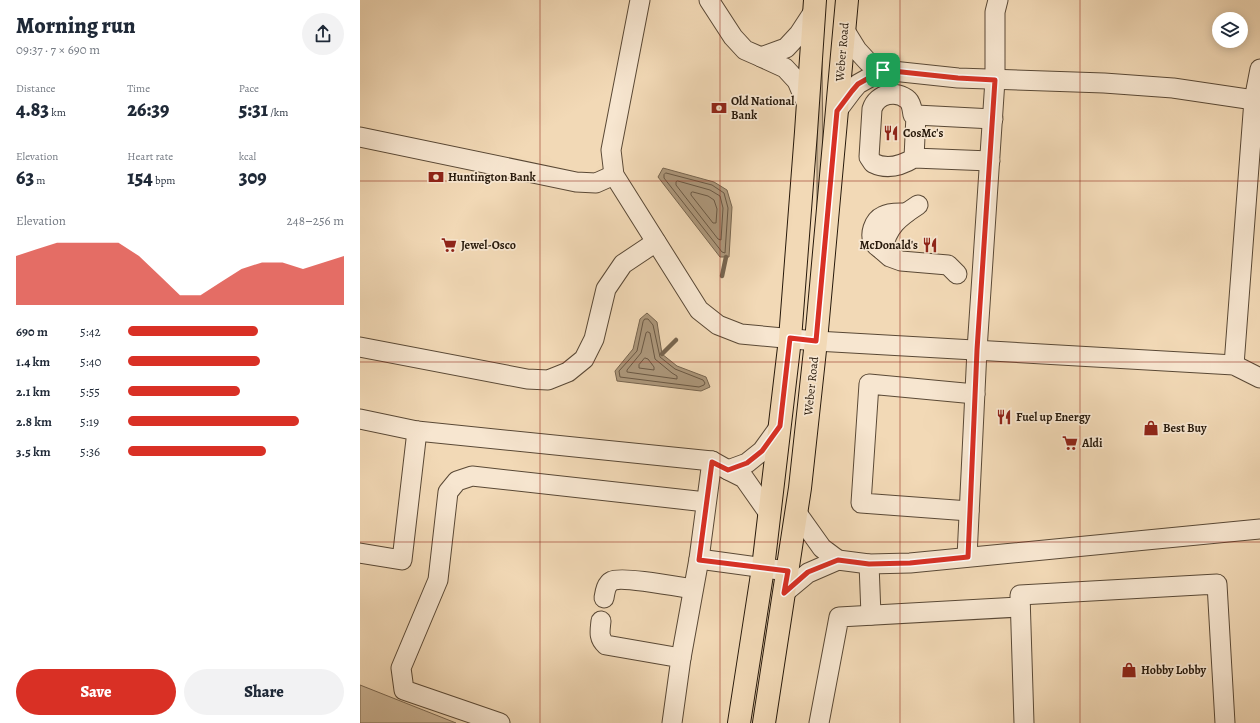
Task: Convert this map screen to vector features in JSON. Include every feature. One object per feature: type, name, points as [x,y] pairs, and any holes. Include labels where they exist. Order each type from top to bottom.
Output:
[{"type":"main road","name":"Weber Road","points":[[764,723],[800,488],[816,341],[847,0]]},
{"type":"main road","points":[[739,723],[763,568],[790,338],[808,107],[814,5]]},
{"type":"lane","points":[[640,0],[611,150],[614,175],[699,310],[718,325],[741,334],[816,341],[1234,365],[1260,378]]},
{"type":"lane","points":[[709,0],[733,37],[745,50],[786,68],[797,81],[808,107]]},
{"type":"lane","points":[[968,557],[977,350],[995,80],[995,12],[998,0]]},
{"type":"lane","points":[[761,57],[786,48],[799,34],[814,5]]},
{"type":"lane","points":[[844,29],[856,50],[868,62],[883,70],[958,78],[1104,83],[1158,87],[1180,89],[1257,102]]},
{"type":"lane","points":[[1234,365],[1260,69]]},
{"type":"lane","points":[[837,111],[858,84],[883,70]]},
{"type":"lane","points":[[990,161],[914,158],[899,166],[880,165],[873,162],[869,157],[872,108],[877,98],[884,95],[895,95],[904,97],[910,103],[913,115],[993,119]]},
{"type":"lane","points":[[914,158],[916,115]]},
{"type":"lane","points":[[360,137],[576,182],[596,184],[614,175]]},
{"type":"lane","points":[[912,209],[892,226],[886,237],[882,250],[890,257],[901,261],[948,265],[957,274]]},
{"type":"lane","points":[[360,346],[527,379],[548,380],[568,372],[584,359],[594,339],[606,289],[623,264],[656,242]]},
{"type":"lane","points":[[969,511],[861,503],[869,384],[975,394]]},
{"type":"lane","points":[[360,420],[417,431],[720,466],[747,463],[762,451],[780,426]]},
{"type":"lane","points":[[360,553],[402,560],[417,431]]},
{"type":"lane","points":[[672,723],[699,560],[706,502],[720,466]]},
{"type":"lane","points":[[720,466],[744,478],[770,515]]},
{"type":"lane","points":[[500,723],[404,690],[401,668],[438,580],[448,492],[457,481],[472,476],[706,502]]},
{"type":"lane","points":[[796,513],[822,548],[838,560]]},
{"type":"lane","points":[[784,593],[808,572],[838,560],[869,564],[910,563],[1260,529]]},
{"type":"lane","points":[[699,560],[788,571]]},
{"type":"lane","points":[[869,564],[871,615]]},
{"type":"lane","points":[[604,598],[608,584],[617,580],[648,582],[693,589]]},
{"type":"lane","points":[[1024,723],[1020,595],[1217,584],[1224,723]]},
{"type":"lane","points":[[819,723],[839,617],[1020,607]]},
{"type":"lane","points":[[601,621],[601,641],[606,645],[682,658]]},
{"type":"shaded area","points":[[820,60],[822,61],[823,153],[817,209],[817,117]]},
{"type":"shaded area","points":[[360,685],[456,723],[360,723]]},
{"type":"water","points":[[663,168],[714,182],[727,190],[732,207],[729,257],[720,257],[658,177]]},
{"type":"water","points":[[647,313],[657,322],[662,354],[677,366],[706,377],[710,387],[701,391],[617,381],[615,371],[633,349],[640,319]]},
{"type":"waterway","points":[[722,276],[726,257]]},
{"type":"waterway","points":[[662,354],[676,340]]},
{"type":"place","name":"Old National Bank","points":[[719,108]]},
{"type":"place","name":"CosMc's","points":[[891,133]]},
{"type":"place","name":"Huntington Bank","points":[[436,177]]},
{"type":"place","name":"Jewel-Osco","points":[[449,245]]},
{"type":"place","name":"McDonald's","points":[[930,245]]},
{"type":"place","name":"Fuel up Energy","points":[[1004,417]]},
{"type":"place","name":"Best Buy","points":[[1151,428]]},
{"type":"place","name":"Aldi","points":[[1070,443]]},
{"type":"place","name":"Hobby Lobby","points":[[1129,670]]},
{"type":"route","points":[[883,70],[958,78],[995,80],[981,274],[968,557],[910,563],[869,564],[838,560],[808,572],[784,593],[788,571],[699,560],[712,462],[728,470],[747,463],[762,451],[780,426],[790,338],[816,341],[837,111],[858,84],[883,70]]}]
